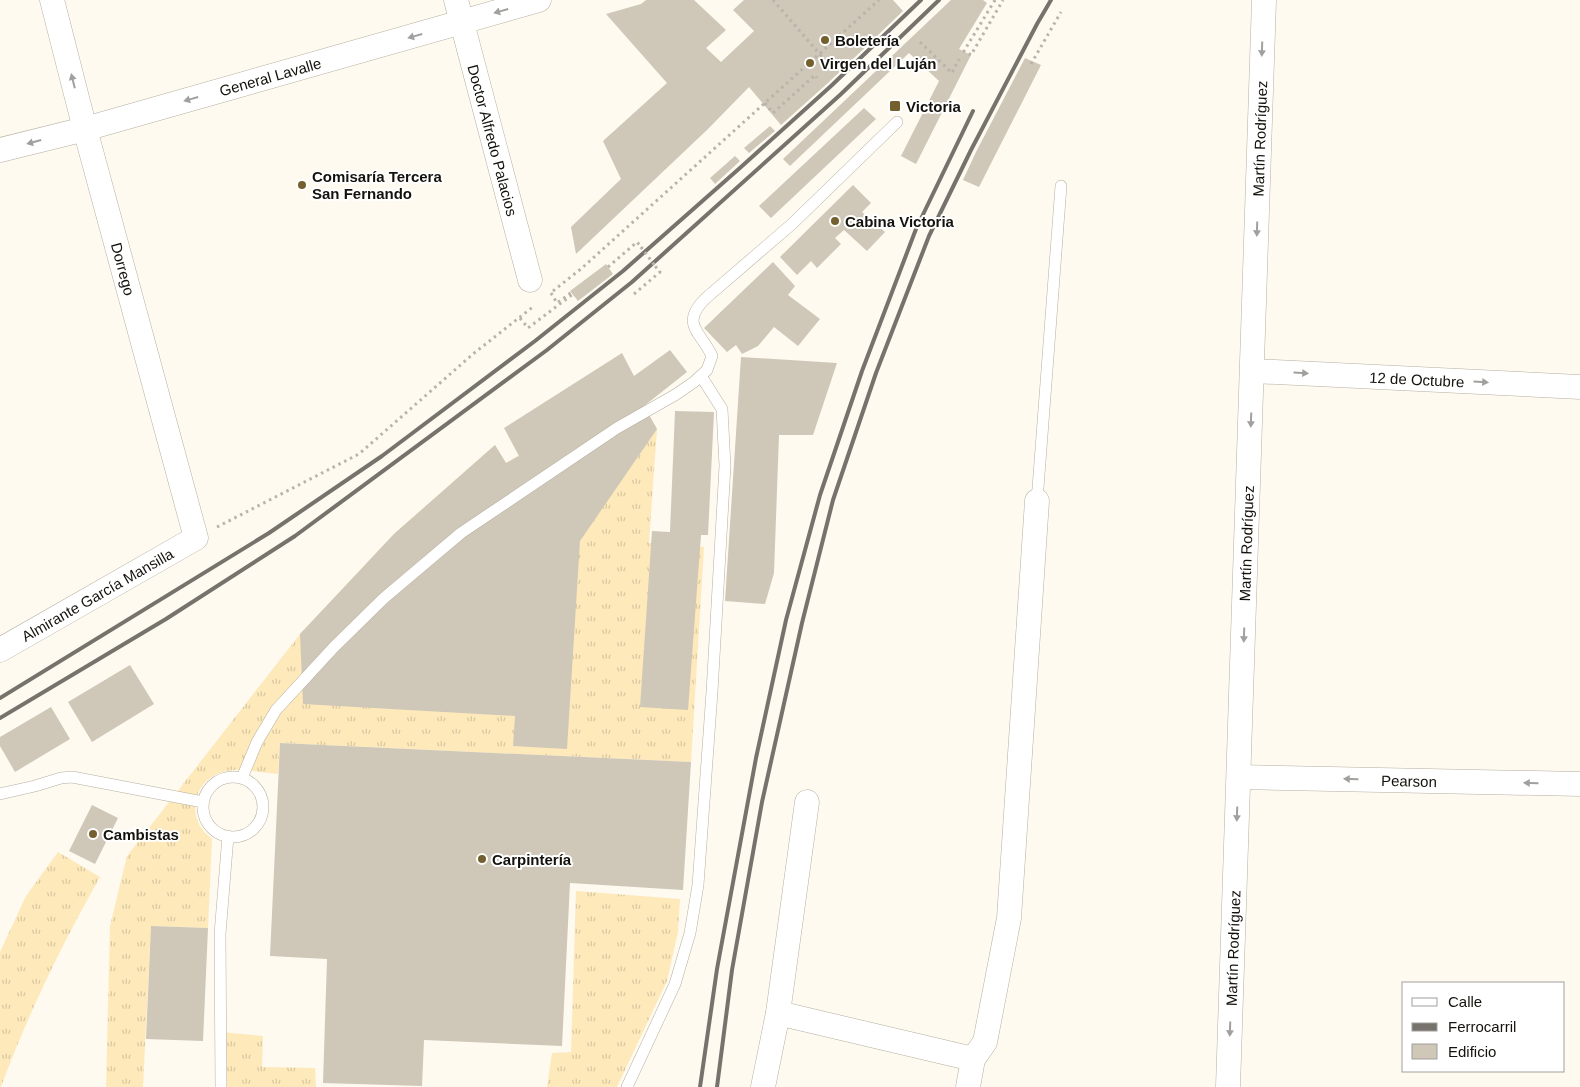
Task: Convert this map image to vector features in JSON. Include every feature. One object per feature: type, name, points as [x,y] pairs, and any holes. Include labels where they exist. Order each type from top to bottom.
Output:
[{"type":"street","name":"Dorrego","points":[[52,0],[84,129],[196,538]]},
{"type":"street","name":"Doctor Alfredo Palacios","points":[[456,0],[530,280]]},
{"type":"street","name":"General Lavalle","points":[[0,150],[84,129],[539,0]]},
{"type":"street","name":"Martín Rodríguez","points":[[1228,1087],[1264,0]]},
{"type":"street","name":"12 de Octubre","points":[[1252,371],[1580,387]]},
{"type":"street","points":[[968,1087],[973,1059],[985,1042],[1009,918],[1037,501]]},
{"type":"street","name":"Almirante García Mansilla","points":[[0,650],[196,538]]},
{"type":"street","name":"Pearson","points":[[1239,777],[1580,784]]},
{"type":"street","points":[[763,1087],[778,1013],[807,802]]},
{"type":"street","points":[[778,1013],[973,1059]]},
{"type":"lane","points":[[242,778],[257,742],[276,710],[334,647],[384,598],[461,533],[617,428],[676,395],[701,376],[710,365],[712,356],[693,326],[696,309],[706,298],[792,224],[897,122]]},
{"type":"lane","points":[[1037,501],[1060,186]]},
{"type":"lane","points":[[627,1087],[676,984],[690,933],[698,885],[713,683],[725,466],[722,409],[701,376]]},
{"type":"lane","points":[[0,794],[61,778],[72,777],[203,802]]},
{"type":"lane","points":[[242,778],[258,790],[262,799],[263,809],[255,827],[247,833],[228,836],[211,828],[203,812],[203,802],[206,792],[213,784],[222,779],[242,778]]},
{"type":"lane","points":[[220,1087],[220,934],[228,836]]},
{"type":"path","points":[[773,0],[830,66]]},
{"type":"path","points":[[995,0],[964,51],[971,55],[1002,0]]},
{"type":"path","points":[[1031,64],[1060,12]]},
{"type":"path","points":[[920,42],[952,73],[959,59]]},
{"type":"path","points":[[765,104],[773,113],[814,75],[817,78]]},
{"type":"path","points":[[608,267],[637,242],[660,272],[634,294]]},
{"type":"path","points":[[520,318],[528,328],[572,293],[558,303],[550,293]]},
{"type":"green space","points":[[634,389],[657,429],[649,543],[704,547],[691,762],[280,743],[278,774],[239,770],[218,773],[204,783],[196,798],[195,807],[200,826],[212,839],[208,928],[151,926],[143,1087],[106,1087],[110,926],[127,856],[300,634],[394,534],[495,445],[506,463]]},
{"type":"green space","points":[[58,852],[100,877],[46,980],[0,1087],[0,952],[26,896]]},
{"type":"green space","points":[[576,891],[680,899],[678,932],[667,981],[617,1087],[547,1087],[552,1053],[571,1052]]},
{"type":"green space","points":[[221,1032],[263,1036],[262,1067],[315,1068],[316,1087],[221,1087]]},
{"type":"building","points":[[646,0],[694,0],[726,30],[706,48],[721,62],[754,31],[733,10],[744,0],[893,0],[903,11],[781,125],[749,87],[708,129],[576,254],[571,227],[621,179],[603,141],[667,83],[606,14],[641,4]]},
{"type":"building","points":[[951,0],[983,0],[987,3],[959,49],[971,55],[916,164],[901,156],[939,81],[909,53],[790,166],[783,159]]},
{"type":"building","points":[[1025,58],[1041,65],[979,187],[963,180]]},
{"type":"building","points":[[864,108],[876,119],[771,218],[759,206]]},
{"type":"building","points":[[770,126],[775,131],[749,153],[744,148]]},
{"type":"building","points":[[735,156],[740,161],[715,184],[710,178]]},
{"type":"building","name":"Cabina Victoria","points":[[853,185],[871,203],[862,212],[885,232],[867,251],[844,230],[835,238],[841,244],[817,268],[811,261],[797,275],[780,257]]},
{"type":"building","points":[[773,262],[795,286],[788,295],[820,319],[798,346],[774,327],[758,346],[742,354],[736,345],[727,352],[704,328]]},
{"type":"building","points":[[606,264],[613,274],[578,301],[570,291]]},
{"type":"building","points":[[670,350],[687,372],[644,406],[657,429],[580,541],[567,749],[513,746],[515,716],[303,704],[300,634],[394,534],[495,445],[506,463],[519,456],[504,428],[622,353],[634,376]]},
{"type":"building","points":[[741,357],[837,363],[813,435],[779,435],[774,573],[765,604],[725,601]]},
{"type":"building","points":[[675,411],[714,412],[708,535],[701,535],[688,710],[640,707],[652,531],[670,532]]},
{"type":"building","points":[[130,665],[154,704],[92,742],[68,702]]},
{"type":"building","points":[[51,707],[70,739],[15,772],[0,746],[0,737]]},
{"type":"building","points":[[280,743],[691,762],[683,890],[570,883],[562,1046],[424,1040],[422,1086],[323,1083],[327,959],[270,956]]},
{"type":"building","name":"Cambistas","points":[[92,805],[118,818],[95,864],[69,851]]},
{"type":"building","points":[[151,926],[208,928],[203,1041],[146,1039]]},
{"type":"railway","points":[[0,698],[269,533],[382,456],[535,341],[623,271],[741,167],[831,86],[921,0]]},
{"type":"railway","points":[[0,718],[166,619],[295,536],[547,350],[632,282],[840,95],[939,0]]},
{"type":"railway","points":[[717,1087],[732,970],[762,802],[802,623],[833,500],[876,373],[929,236],[971,150],[1051,0]]},
{"type":"railway","points":[[700,1087],[717,969],[756,758],[786,620],[820,495],[862,371],[916,229],[973,111]]},
{"type":"place","name":"Boletería","points":[[825,40]]},
{"type":"place","name":"Virgen del Luján","points":[[810,63]]},
{"type":"place","name":"Victoria","points":[[895,106]]},
{"type":"place","name":"Comisaría Tercera San Fernando","points":[[302,185]]},
{"type":"place","name":"Cabina Victoria","points":[[835,221]]},
{"type":"place","name":"Cambistas","points":[[93,834]]},
{"type":"place","name":"Carpintería","points":[[482,859]]}]
